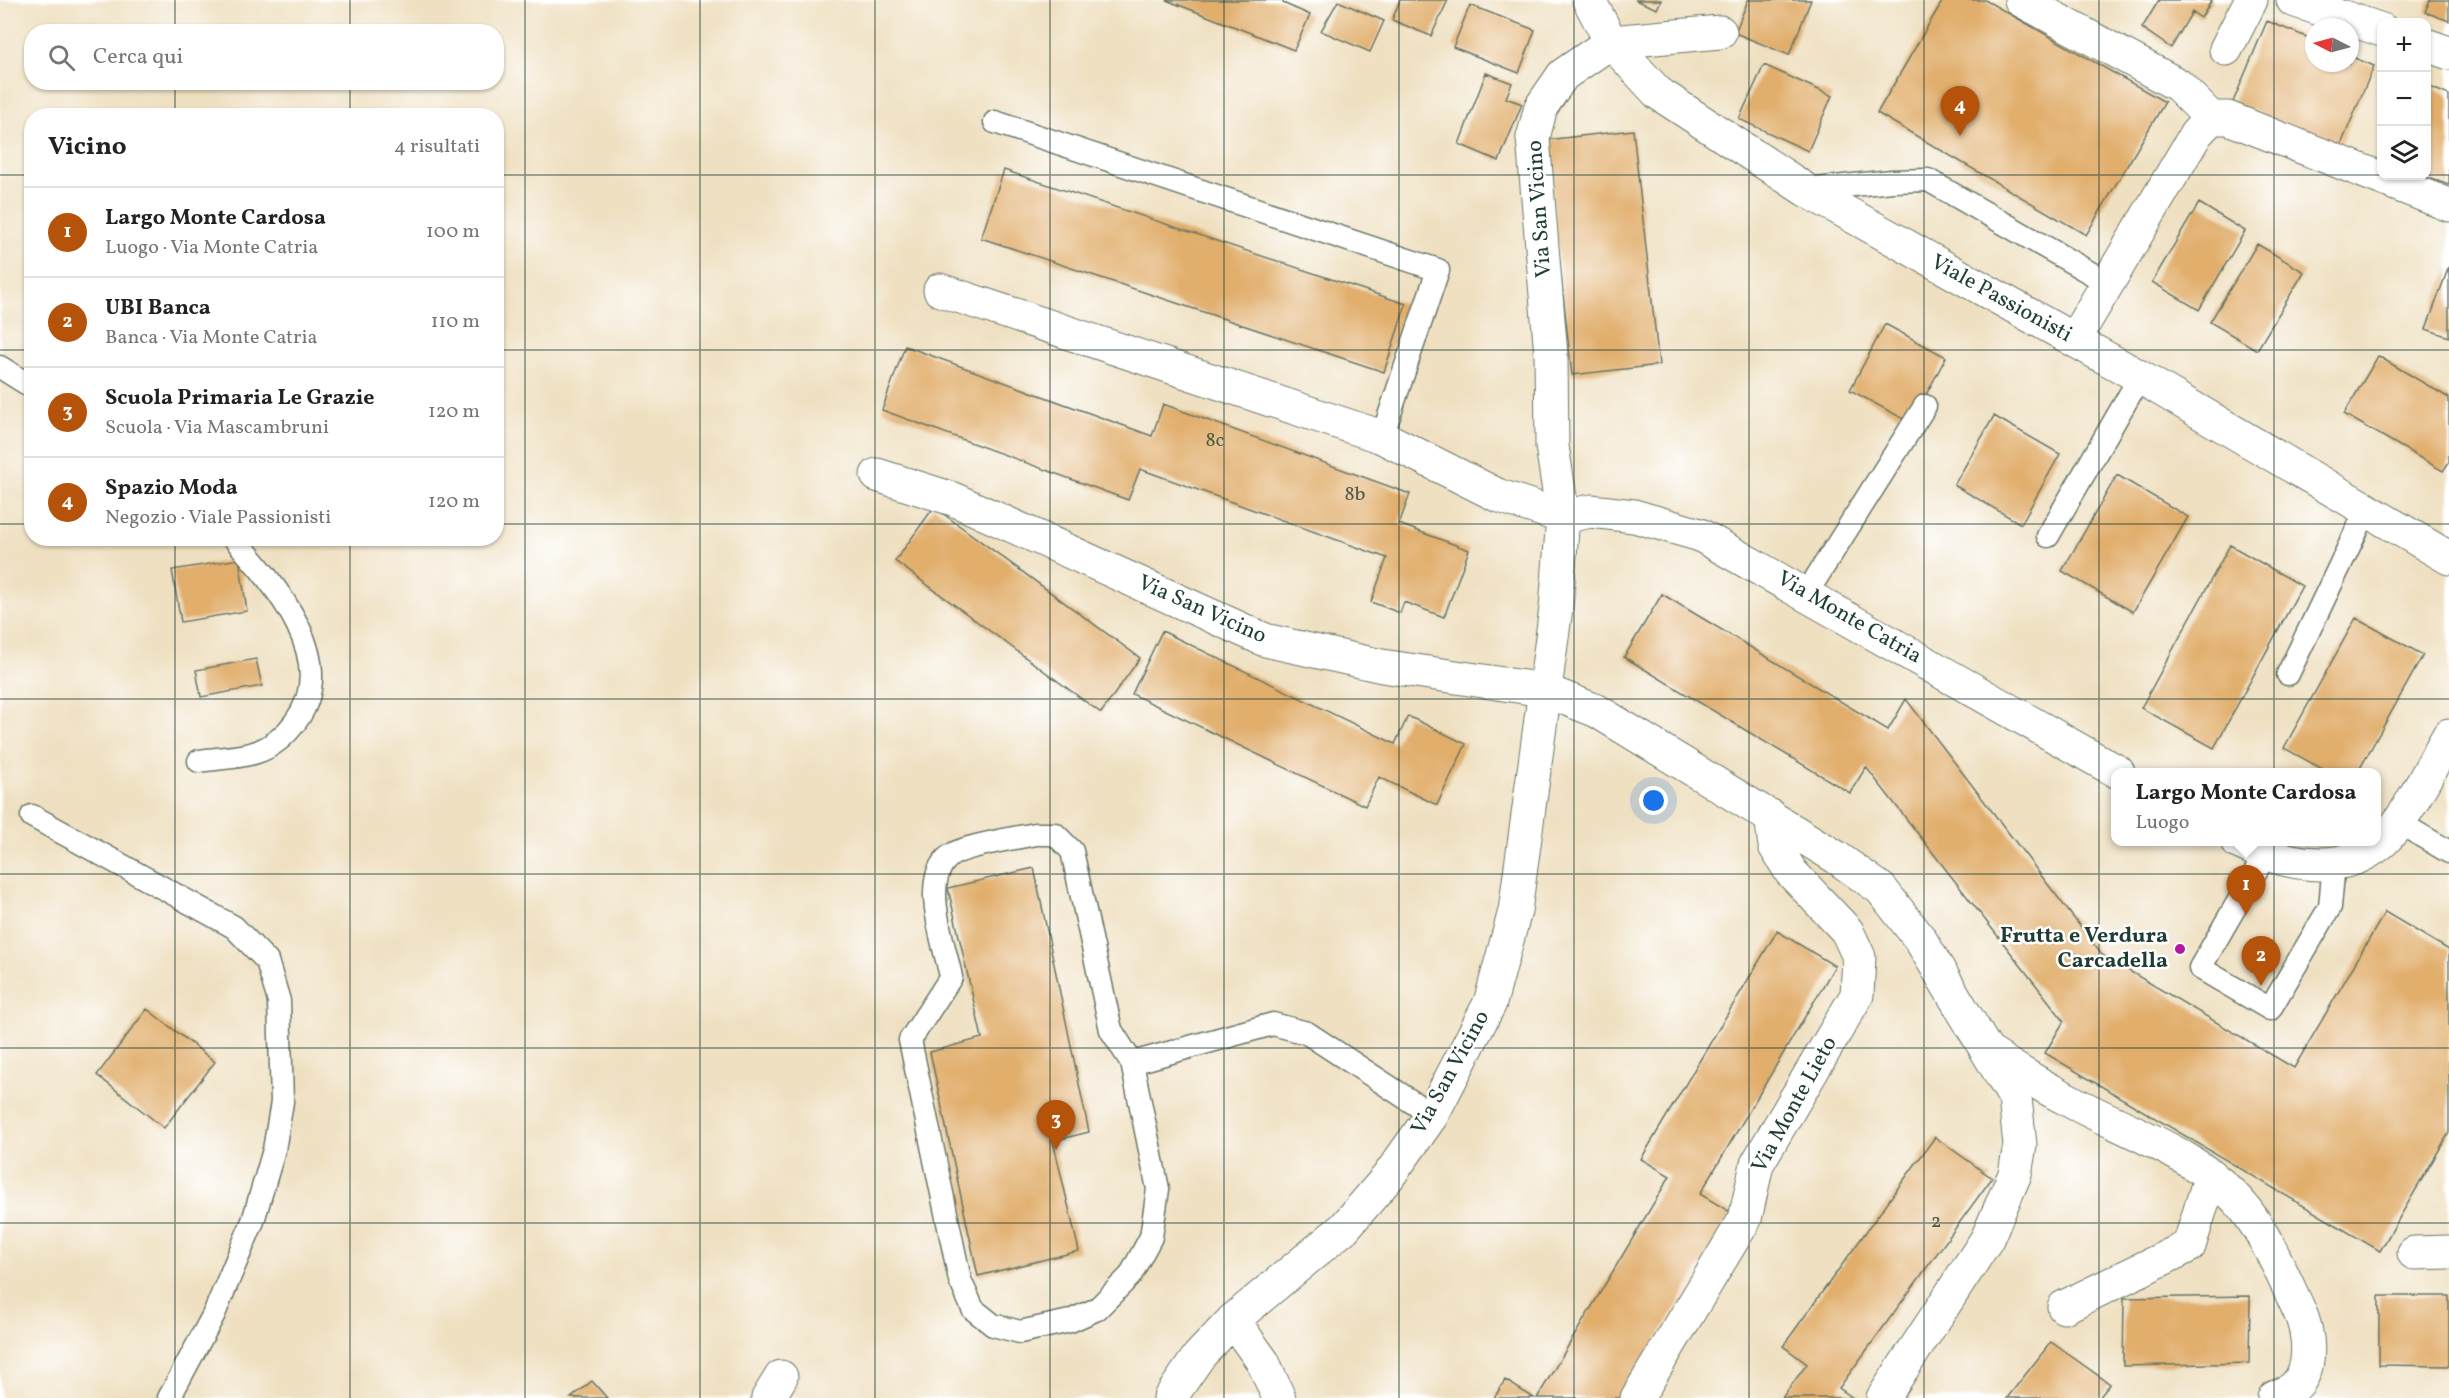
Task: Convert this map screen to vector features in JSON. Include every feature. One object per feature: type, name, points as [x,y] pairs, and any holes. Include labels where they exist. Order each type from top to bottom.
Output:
[{"type":"street","name":"Viale Passionisti","points":[[1588,0],[1611,42],[1658,93],[1806,190],[2140,377],[2449,558]]},
{"type":"street","points":[[2021,0],[2178,85],[2211,118],[2228,118],[2449,206]]},
{"type":"street","points":[[2226,49],[2251,0]]},
{"type":"street","points":[[2293,0],[2377,28]]},
{"type":"street","name":"Via San Vicino","points":[[1180,1395],[1199,1356],[1233,1320],[1344,1227],[1388,1177],[1432,1115],[1490,1003],[1515,911],[1556,608],[1563,517],[1552,446],[1551,355],[1533,138],[1541,106],[1563,75],[1611,42],[1720,32]]},
{"type":"street","points":[[2431,46],[2449,53]]},
{"type":"street","points":[[2074,340],[2196,134],[2211,118]]},
{"type":"street","points":[[940,290],[1382,437],[1497,495],[1563,517]]},
{"type":"street","name":"Via San Vicino","points":[[877,475],[953,499],[1265,640],[1382,666],[1544,690]]},
{"type":"street","name":"Via Monte Catria","points":[[1563,517],[1591,511],[1634,516],[1700,535],[2111,768]]},
{"type":"street","points":[[1544,690],[1598,711],[1770,816],[1881,889],[1920,939],[2015,1098],[2020,1145],[2015,1174],[1987,1239],[1882,1398]]},
{"type":"street","points":[[2381,843],[2398,822],[2449,735]]},
{"type":"street","name":"Via Monte Lieto","points":[[1637,1398],[1745,1219],[1757,1164],[1857,995],[1859,957],[1847,932],[1791,872],[1775,846],[1770,816]]},
{"type":"street","points":[[2252,848],[2300,864],[2334,863],[2360,855],[2376,846]]},
{"type":"street","points":[[1990,1053],[2046,1088],[2141,1133],[2211,1175],[2245,1209],[2273,1254],[2305,1323],[2307,1348],[2305,1372],[2294,1388],[2274,1398]]},
{"type":"street","points":[[2064,1307],[2189,1246],[2211,1175]]},
{"type":"street","points":[[2414,1253],[2449,1252]]},
{"type":"street","points":[[1233,1320],[1263,1362],[1279,1398]]},
{"type":"lane","points":[[995,122],[1438,270],[1382,437]]},
{"type":"lane","points":[[1806,190],[1892,181],[1928,180],[2108,283]]},
{"type":"lane","points":[[0,367],[24,382]]},
{"type":"lane","points":[[2048,536],[2140,377]]},
{"type":"lane","points":[[1806,594],[1925,406]]},
{"type":"lane","points":[[2288,674],[2366,511]]},
{"type":"lane","points":[[199,761],[257,752],[285,736],[306,707],[312,672],[299,624],[266,575],[241,546]]},
{"type":"lane","points":[[32,816],[234,927],[267,961],[279,1001],[282,1102],[274,1150],[253,1221],[219,1304],[169,1398]]},
{"type":"lane","points":[[2398,822],[2449,852]]},
{"type":"lane","points":[[1036,834],[1055,834],[1072,850],[1111,1030],[1132,1063],[1158,1189],[1151,1237],[1130,1276],[1097,1309],[1070,1321],[1020,1332],[993,1325],[973,1309],[960,1280],[910,1040],[951,977],[933,892],[938,868],[954,853],[1036,834]]},
{"type":"lane","points":[[2252,848],[2200,968],[2270,1009],[2330,907],[2334,863]]},
{"type":"lane","points":[[1132,1063],[1274,1024],[1307,1033],[1432,1115]]},
{"type":"building","points":[[1166,0],[1284,0],[1283,3],[1310,15],[1294,50]]},
{"type":"building","points":[[1400,0],[1448,0],[1431,36],[1392,20]]},
{"type":"building","points":[[1635,0],[1661,0],[1657,9]]},
{"type":"building","points":[[1748,0],[1811,0],[1789,55],[1735,33]]},
{"type":"building","points":[[1943,0],[1985,0],[2165,102],[2086,235],[1877,113]]},
{"type":"building","points":[[2159,0],[2212,0],[2201,18],[2192,12],[2171,48],[2142,28]]},
{"type":"building","points":[[2430,0],[2449,0],[2449,21],[2425,12]]},
{"type":"building","points":[[1338,1],[1384,21],[1370,52],[1321,31]]},
{"type":"building","points":[[1470,5],[1535,30],[1519,73],[1453,47]]},
{"type":"building","points":[[2267,21],[2305,36],[2305,72],[2359,72],[2359,60],[2374,66],[2340,147],[2233,102]]},
{"type":"building","points":[[1764,65],[1832,96],[1808,151],[1739,119]]},
{"type":"building","points":[[1486,73],[1512,83],[1506,98],[1522,104],[1499,161],[1459,144]]},
{"type":"building","points":[[2431,87],[2449,95],[2449,185],[2431,179]]},
{"type":"building","points":[[1633,130],[1659,365],[1572,375],[1546,140]]},
{"type":"building","points":[[1004,170],[1406,304],[1384,372],[981,238]]},
{"type":"building","points":[[2199,203],[2245,231],[2199,310],[2152,282]]},
{"type":"building","points":[[2257,244],[2304,272],[2257,350],[2210,322]]},
{"type":"building","points":[[2449,266],[2449,337],[2426,329]]},
{"type":"building","points":[[1885,324],[1946,357],[1911,423],[1850,390]]},
{"type":"building","points":[[905,346],[1152,436],[1163,404],[1410,494],[1399,524],[1469,550],[1444,617],[1404,602],[1400,613],[1371,602],[1387,558],[1140,469],[1128,500],[882,410]]},
{"type":"building","points":[[2378,356],[2449,398],[2449,462],[2443,471],[2344,414]]},
{"type":"building","points":[[1994,416],[2060,454],[2021,524],[1954,485]]},
{"type":"building","points":[[2117,475],[2188,517],[2133,612],[2062,571]]},
{"type":"building","points":[[934,507],[1140,658],[1101,713],[895,561]]},
{"type":"building","points":[[2230,545],[2302,586],[2214,748],[2141,708]]},
{"type":"building","points":[[239,559],[247,611],[181,622],[172,570]]},
{"type":"building","points":[[1662,594],[1888,730],[1906,699],[2102,955],[2294,1068],[2385,912],[2449,950],[2449,1133],[2380,1251],[2045,1053],[2064,1021],[1866,767],[1850,793],[1624,657]]},
{"type":"building","points":[[2356,618],[2423,655],[2360,768],[2321,768],[2284,748]]},
{"type":"building","points":[[1162,631],[1395,744],[1408,716],[1466,744],[1437,805],[1379,777],[1365,806],[1132,694]]},
{"type":"building","points":[[256,659],[262,686],[201,697],[196,670]]},
{"type":"building","points":[[1034,868],[1089,1132],[1053,1141],[1079,1251],[978,1276],[930,1052],[982,1038],[948,888]]},
{"type":"building","points":[[1777,931],[1835,966],[1700,1194],[1732,1213],[1622,1398],[1537,1398],[1670,1176],[1641,1159]]},
{"type":"building","points":[[147,1009],[215,1062],[164,1128],[97,1075]]},
{"type":"building","points":[[1935,1137],[1992,1178],[1839,1388],[1853,1398],[1782,1398],[1807,1364],[1783,1346]]},
{"type":"building","points":[[2250,1296],[2249,1363],[2123,1366],[2124,1298]]},
{"type":"building","points":[[2379,1296],[2449,1296],[2449,1366],[2379,1365]]},
{"type":"building","points":[[2051,1342],[2110,1384],[2099,1398],[2007,1398]]},
{"type":"building","points":[[1505,1380],[1534,1398],[1494,1398]]},
{"type":"building","points":[[592,1381],[607,1398],[571,1398]]},
{"type":"place","name":"Spazio Moda","points":[[1960,136]]},
{"type":"place","name":"Largo Monte Cardosa","points":[[2246,915]]},
{"type":"place","name":"Frutta e Verdura Carcadella","points":[[2180,949]]},
{"type":"place","name":"UBI Banca","points":[[2261,986]]},
{"type":"place","name":"Scuola Primaria Le Grazie","points":[[1056,1150]]}]
